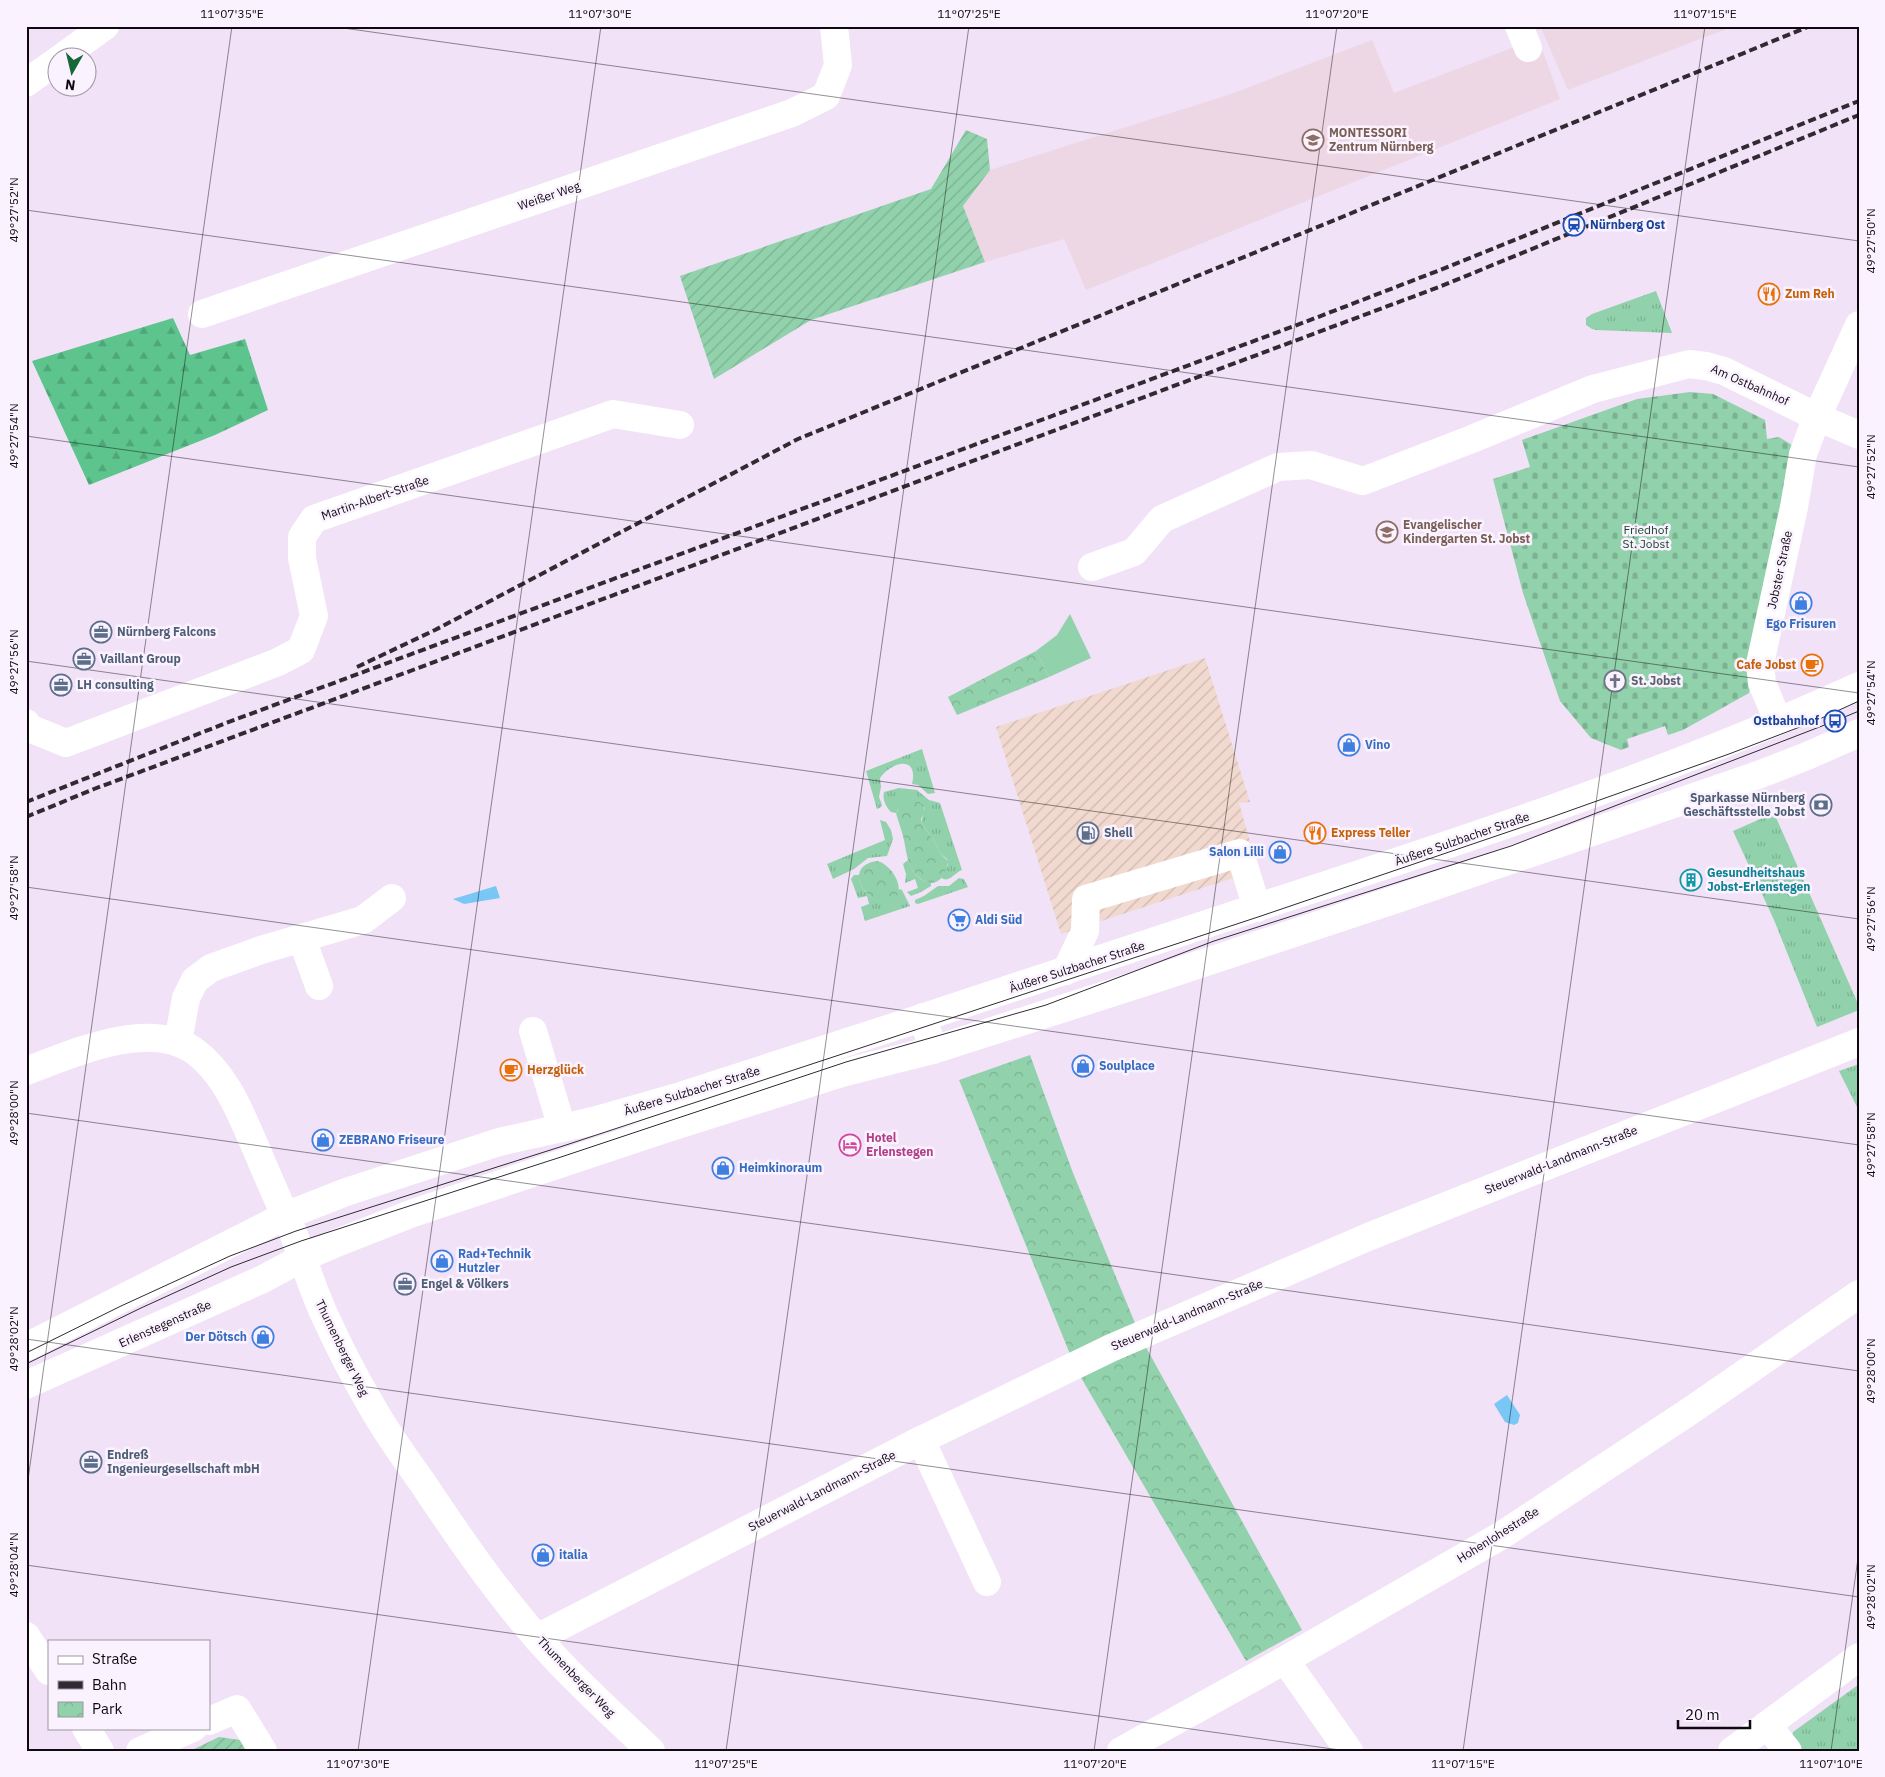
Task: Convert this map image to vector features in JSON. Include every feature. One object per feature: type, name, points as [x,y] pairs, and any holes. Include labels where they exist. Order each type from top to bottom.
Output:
[{"type":"street","points":[[75,48],[105,26]]},
{"type":"street","name":"Weißer Weg","points":[[202,314],[792,112],[826,96],[838,65],[834,26]]},
{"type":"street","points":[[26,83],[48,67]]},
{"type":"street","points":[[1817,417],[1859,325]]},
{"type":"street","name":"Am Ostbahnhof","points":[[1092,567],[1134,552],[1162,519],[1278,467],[1311,465],[1363,481],[1472,439],[1592,389],[1689,364],[1724,371],[1817,417],[1859,435]]},
{"type":"street","name":"Martin-Albert-Straße","points":[[26,723],[29,728],[66,743],[278,662],[301,650],[314,616],[302,558],[302,537],[314,519],[613,414],[680,425]]},
{"type":"street","name":"Jobster Straße","points":[[1778,721],[1762,683],[1760,664],[1794,507],[1803,454],[1817,417]]},
{"type":"street","name":"Äußere Sulzbacher Straße","points":[[285,1216],[360,1187],[499,1142],[562,1128],[674,1098],[1416,855],[1608,788],[1778,721],[1859,686]]},
{"type":"street","points":[[302,1258],[382,1224],[562,1163],[842,1073],[933,1050],[1155,979],[1515,859],[1758,775],[1859,733]]},
{"type":"street","points":[[1504,825],[1515,859]]},
{"type":"street","points":[[1066,971],[1085,931],[1086,899],[1240,852],[1257,908]]},
{"type":"street","points":[[1416,855],[1430,887]]},
{"type":"street","points":[[178,1042],[186,998],[194,980],[211,968],[261,950],[363,920],[392,898]]},
{"type":"street","points":[[302,939],[319,986]]},
{"type":"street","points":[[923,1016],[933,1050]]},
{"type":"street","points":[[533,1031],[562,1128]]},
{"type":"street","name":"Thumenberger Weg","points":[[26,1071],[110,1043],[150,1037],[178,1042],[193,1050],[210,1065],[226,1086],[285,1216],[324,1314],[381,1423],[463,1544],[537,1638],[572,1676],[651,1751]]},
{"type":"street","name":"Steuerwald-Landmann-Straße","points":[[537,1638],[921,1440],[1110,1348],[1368,1237],[1859,1042]]},
{"type":"street","points":[[26,1347],[285,1216]]},
{"type":"street","name":"Erlenstegenstraße","points":[[26,1385],[228,1296],[302,1258]]},
{"type":"street","name":"Hohenlohestraße","points":[[1121,1751],[1502,1535],[1690,1411],[1859,1294]]},
{"type":"street","points":[[921,1440],[988,1582]]},
{"type":"street","points":[[26,1636],[48,1669]]},
{"type":"street","points":[[1732,1751],[1858,1659]]},
{"type":"street","points":[[1284,1660],[1350,1751]]},
{"type":"street","points":[[210,1722],[237,1710],[263,1751]]},
{"type":"street","points":[[1767,1725],[1788,1751]]},
{"type":"street","points":[[87,1730],[100,1751]]},
{"type":"street","points":[[140,1751],[188,1730]]},
{"type":"shaded area","points":[[1540,26],[1734,26],[1568,90]]},
{"type":"shaded area","name":"MONTESSORI Zentrum Nürnberg","points":[[1538,38],[1560,99],[1086,290],[1064,239],[985,262],[963,206],[990,170],[1231,94],[1372,40],[1394,93]]},
{"type":"shaded area","points":[[1205,658],[1250,802],[1239,803],[1258,870],[1061,934],[996,727]]},
{"type":"green space","points":[[966,130],[987,139],[990,170],[963,206],[985,262],[811,320],[714,379],[680,276],[931,189]]},
{"type":"green space","points":[[1656,291],[1672,333],[1596,330],[1586,325],[1586,318],[1592,314]]},
{"type":"green space","points":[[173,318],[190,355],[245,339],[268,410],[215,435],[89,485],[32,361]]},
{"type":"green space","name":"Friedhof St. Jobst","points":[[1690,392],[1713,394],[1765,420],[1767,439],[1779,437],[1792,445],[1785,509],[1749,693],[1683,730],[1668,735],[1665,726],[1627,739],[1629,747],[1621,750],[1591,738],[1560,701],[1523,593],[1493,479],[1530,467],[1522,440],[1637,399]]},
{"type":"green space","points":[[1070,614],[1091,658],[1049,677],[1036,651],[1057,635]]},
{"type":"green space","points":[[1036,651],[1049,677],[957,715],[948,697]]},
{"type":"green space","points":[[922,749],[935,793],[928,794],[918,785],[912,784],[912,768],[908,765],[897,765],[885,772],[880,778],[879,797],[882,805],[877,809],[866,771]]},
{"type":"green space","points":[[899,788],[917,790],[929,800],[940,803],[962,870],[947,879],[941,878],[948,865],[947,859],[941,854],[921,823],[925,808],[920,802],[898,809],[896,813],[891,812],[886,805],[884,792]]},
{"type":"green space","points":[[913,801],[920,802],[924,806],[925,812],[921,823],[941,854],[948,861],[940,880],[933,883],[924,881],[912,869],[896,813],[900,806]]},
{"type":"green space","points":[[1774,813],[1859,1006],[1859,1010],[1817,1027],[1774,920],[1733,831]]},
{"type":"green space","points":[[880,820],[886,822],[891,830],[893,839],[887,856],[868,858],[854,869],[833,879],[827,864],[885,840]]},
{"type":"green space","points":[[908,860],[916,875],[922,880],[931,883],[931,886],[911,896],[907,892],[918,888],[915,879],[905,883],[906,874],[903,864]]},
{"type":"green space","points":[[877,861],[892,871],[898,883],[899,890],[893,900],[885,902],[876,900],[862,888],[859,879],[860,871],[865,865]]},
{"type":"green space","points":[[854,875],[859,875],[865,891],[875,899],[886,902],[892,900],[899,889],[902,890],[910,906],[865,921],[861,907],[869,904],[867,896],[858,898],[851,879]]},
{"type":"green space","points":[[959,878],[964,879],[968,887],[918,904],[915,903],[915,900],[938,886],[949,886]]},
{"type":"green space","points":[[1030,1055],[1073,1173],[1142,1340],[1302,1630],[1246,1661],[1076,1369],[959,1080]]},
{"type":"green space","points":[[1859,1064],[1859,1111],[1839,1071]]},
{"type":"green space","points":[[1858,1685],[1859,1751],[1799,1751],[1791,1740],[1793,1732]]},
{"type":"green space","points":[[219,1737],[240,1740],[246,1751],[190,1751]]},
{"type":"water","points":[[496,886],[500,898],[464,904],[453,899]]},
{"type":"water","points":[[1507,1395],[1520,1415],[1518,1423],[1514,1425],[1505,1422],[1494,1404]]},
{"type":"tram line","points":[[26,1353],[121,1306],[230,1256],[296,1231],[563,1146],[1261,916],[1549,818],[1729,754],[1813,722],[1859,701]]},
{"type":"tram line","points":[[26,1364],[231,1267],[301,1241],[846,1062],[1046,1005],[1214,941],[1511,846],[1859,711]]},
{"type":"railway","points":[[357,667],[435,630],[798,439],[1810,26]]},
{"type":"railway","points":[[26,802],[226,723],[1305,322],[1440,270],[1859,101]]},
{"type":"railway","points":[[26,817],[94,789],[1439,287],[1859,115]]},
{"type":"place","name":"MONTESSORI Zentrum Nürnberg","points":[[1313,140]]},
{"type":"place","name":"Nürnberg Ost","points":[[1574,225]]},
{"type":"place","name":"Zum Reh","points":[[1769,294]]},
{"type":"place","name":"Evangelischer Kindergarten St. Jobst","points":[[1387,532]]},
{"type":"place","name":"Ego Frisuren","points":[[1801,603]]},
{"type":"place","name":"Nürnberg Falcons","points":[[101,632]]},
{"type":"place","name":"Vaillant Group","points":[[84,659]]},
{"type":"place","name":"Cafe Jobst","points":[[1812,665]]},
{"type":"place","name":"St. Jobst","points":[[1615,681]]},
{"type":"place","name":"LH consulting","points":[[61,685]]},
{"type":"place","name":"Ostbahnhof","points":[[1835,721]]},
{"type":"place","name":"Vino","points":[[1349,745]]},
{"type":"place","name":"Sparkasse Nürnberg Geschäftsstelle Jobst","points":[[1821,805]]},
{"type":"place","name":"Shell","points":[[1088,833]]},
{"type":"place","name":"Express Teller","points":[[1315,833]]},
{"type":"place","name":"Salon Lilli","points":[[1280,852]]},
{"type":"place","name":"Gesundheitshaus Jobst-Erlenstegen","points":[[1691,880]]},
{"type":"place","name":"Aldi Süd","points":[[959,920]]},
{"type":"place","name":"Soulplace","points":[[1083,1066]]},
{"type":"place","name":"Herzglück","points":[[511,1070]]},
{"type":"place","name":"ZEBRANO Friseure","points":[[323,1140]]},
{"type":"place","name":"Hotel Erlenstegen","points":[[850,1145]]},
{"type":"place","name":"Heimkinoraum","points":[[723,1168]]},
{"type":"place","name":"Rad+Technik Hutzler","points":[[442,1261]]},
{"type":"place","name":"Engel & Völkers","points":[[405,1284]]},
{"type":"place","name":"Der Dötsch","points":[[263,1337]]},
{"type":"place","name":"Endreß Ingenieurgesellschaft mbH","points":[[91,1462]]},
{"type":"place","name":"italia","points":[[543,1555]]}]
